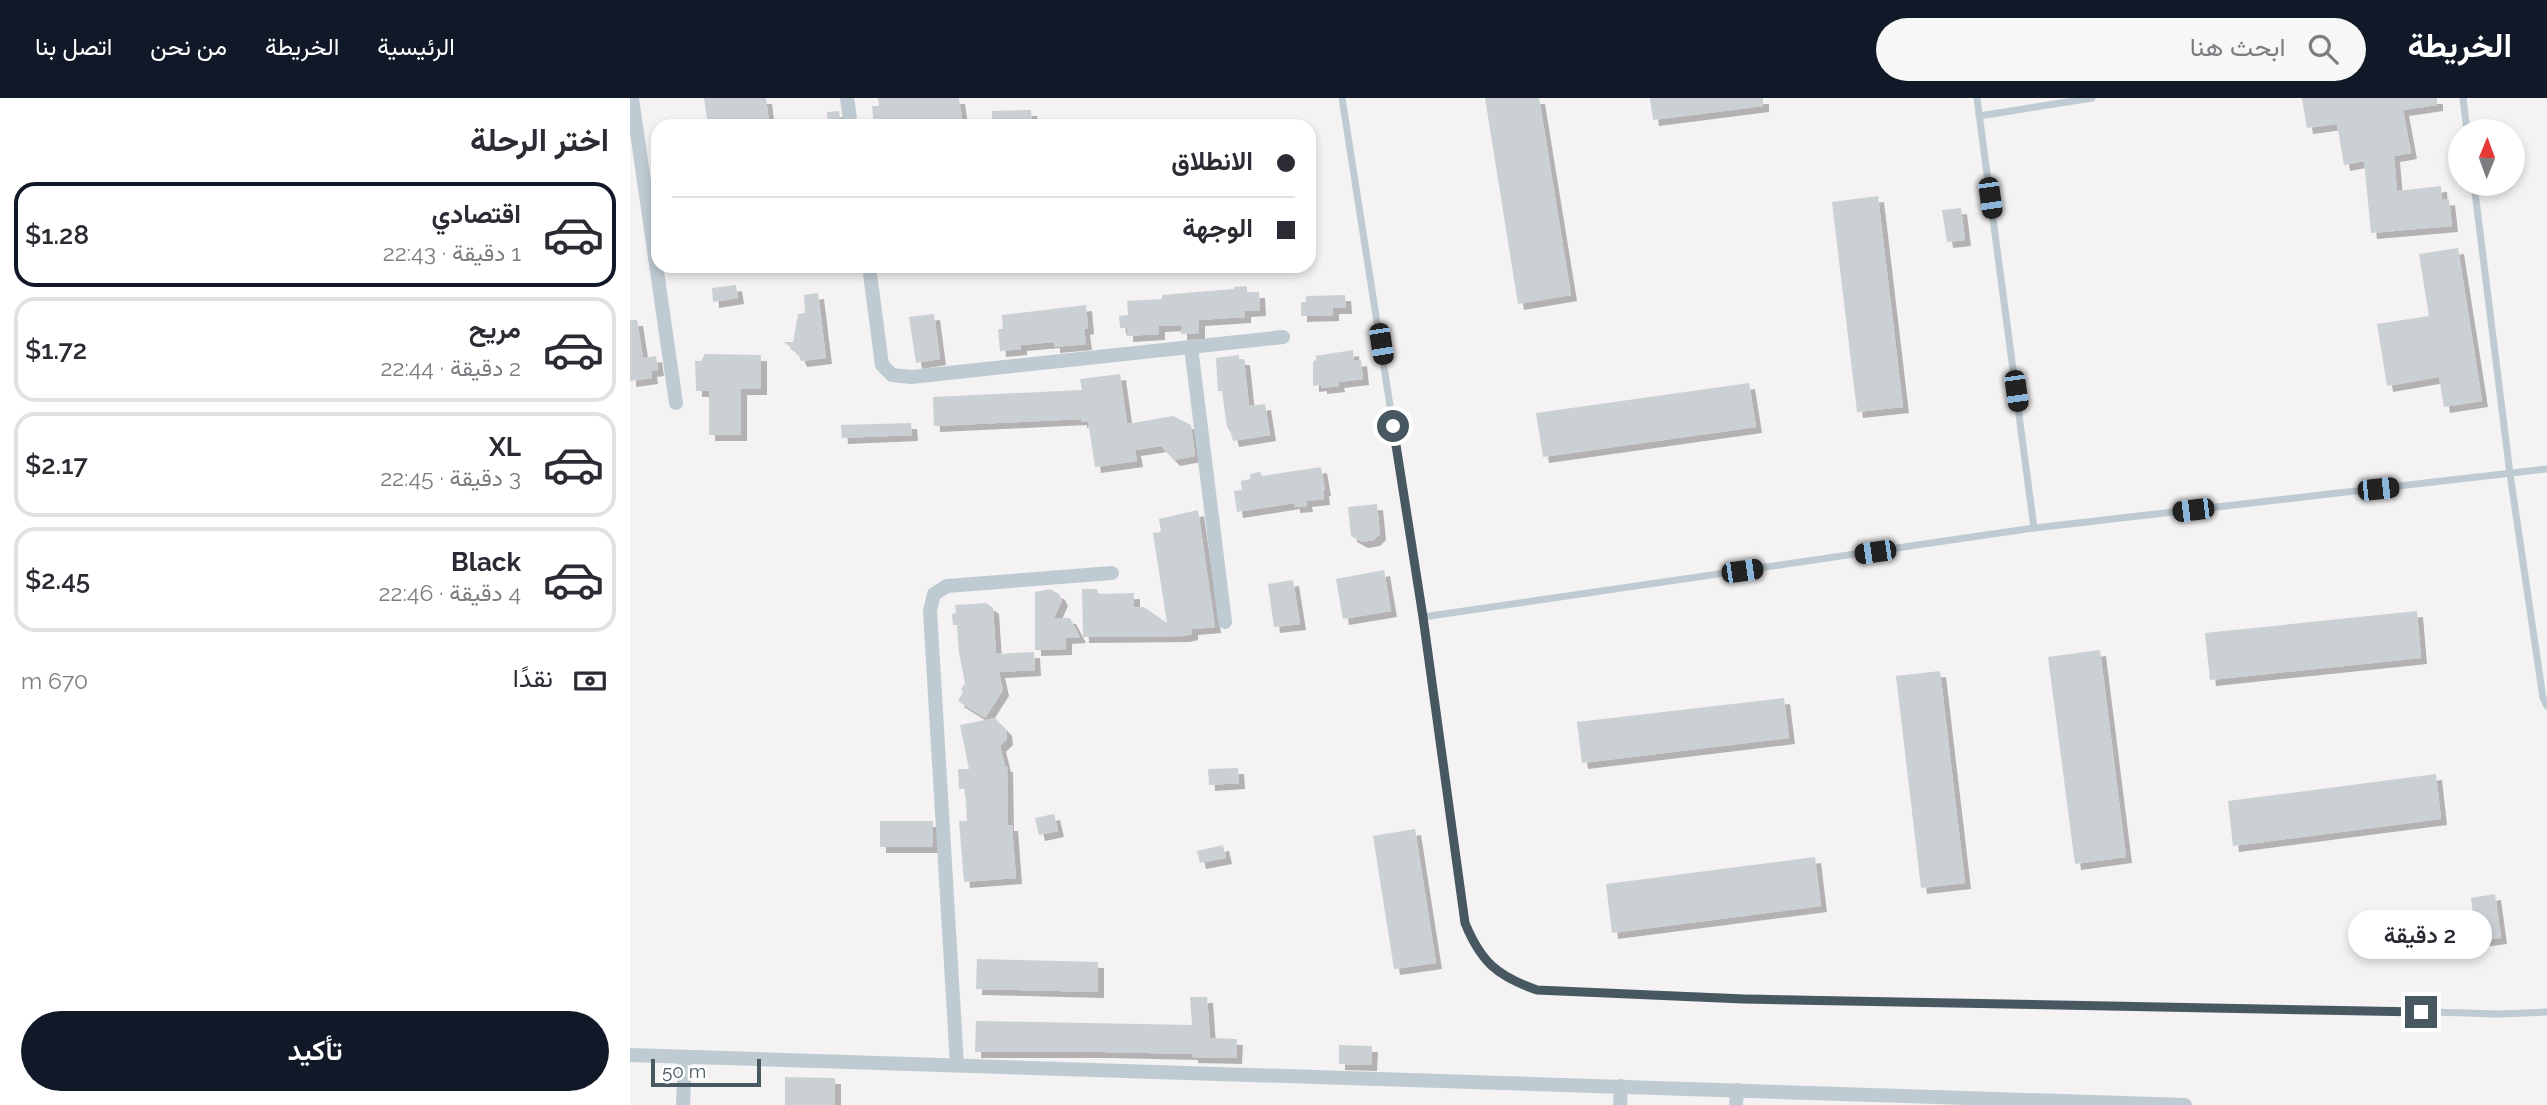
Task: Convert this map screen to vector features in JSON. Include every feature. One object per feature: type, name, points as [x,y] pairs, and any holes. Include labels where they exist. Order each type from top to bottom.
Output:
[{"type":"street","points":[[632,98],[651,230]]},
{"type":"street","points":[[847,98],[850,119]]},
{"type":"street","points":[[657,273],[676,403]]},
{"type":"street","points":[[870,273],[882,365],[892,375],[911,377],[1283,337]]},
{"type":"street","points":[[1191,347],[1225,622]]},
{"type":"street","points":[[957,1065],[930,611],[934,594],[947,586],[1112,573]]},
{"type":"street","points":[[630,1055],[1621,1086],[1737,1098],[2185,1105]]},
{"type":"street","points":[[683,1105],[685,1057]]},
{"type":"street","points":[[1620,1105],[1621,1086]]},
{"type":"lane","points":[[1342,98],[1423,617],[1465,923],[1476,949],[1511,981],[1537,990],[1743,999],[2502,1014],[2547,1012]]},
{"type":"lane","points":[[1976,98],[2034,528]]},
{"type":"lane","points":[[1979,116],[2092,98]]},
{"type":"lane","points":[[2463,98],[2466,119]]},
{"type":"lane","points":[[2475,196],[2510,474],[2543,698],[2547,706]]},
{"type":"lane","points":[[1423,617],[2034,528],[2547,469]]},
{"type":"building","points":[[704,98],[766,98],[769,119],[707,119]]},
{"type":"building","points":[[878,98],[959,98],[962,119],[873,119],[872,106],[879,106]]},
{"type":"building","points":[[1485,98],[1539,98],[1571,295],[1518,304]]},
{"type":"building","points":[[1650,98],[1763,98],[1763,106],[1653,120]]},
{"type":"building","points":[[2302,98],[2437,98],[2437,105],[2403,110],[2411,153],[2394,156],[2397,191],[2441,186],[2442,200],[2449,199],[2452,226],[2371,233],[2364,161],[2344,165],[2337,124],[2307,128]]},
{"type":"building","points":[[1031,110],[1032,119],[992,119],[992,111]]},
{"type":"building","points":[[839,111],[840,119],[827,119],[827,112]]},
{"type":"building","points":[[1878,196],[1903,407],[1857,412],[1832,202]]},
{"type":"building","points":[[1961,208],[1965,240],[1947,242],[1942,210]]},
{"type":"building","points":[[2458,248],[2482,401],[2444,407],[2439,377],[2387,386],[2377,324],[2429,316],[2419,254]]},
{"type":"building","points":[[736,285],[738,298],[713,302],[712,288]]},
{"type":"building","points":[[1247,286],[1247,292],[1259,292],[1260,310],[1245,311],[1245,317],[1199,320],[1199,333],[1181,334],[1181,325],[1159,326],[1159,334],[1127,336],[1127,328],[1120,328],[1119,316],[1128,315],[1127,301],[1162,299],[1162,295]]},
{"type":"building","points":[[818,293],[826,358],[801,361],[798,354],[784,342],[793,342],[798,314],[805,313],[804,295]]},
{"type":"building","points":[[1345,295],[1346,308],[1333,308],[1333,315],[1301,316],[1301,302],[1306,302],[1306,296]]},
{"type":"building","points":[[1086,305],[1086,344],[1054,347],[1054,342],[1021,345],[1021,349],[1000,351],[998,329],[1003,329],[1002,315]]},
{"type":"building","points":[[934,314],[940,359],[916,363],[909,317]]},
{"type":"building","points":[[630,320],[637,320],[643,358],[656,356],[658,370],[651,371],[652,378],[630,381]]},
{"type":"building","points":[[1353,350],[1354,361],[1361,360],[1363,379],[1338,382],[1339,386],[1313,386],[1313,362],[1317,359],[1315,356]]},
{"type":"building","points":[[705,354],[761,355],[761,389],[741,389],[741,435],[709,435],[709,391],[696,391],[695,361],[701,361]]},
{"type":"building","points":[[1239,355],[1239,359],[1244,359],[1249,406],[1265,404],[1270,435],[1233,441],[1227,427],[1222,391],[1218,391],[1216,358]]},
{"type":"building","points":[[1120,374],[1127,424],[1173,416],[1191,425],[1195,456],[1174,460],[1161,446],[1135,450],[1137,461],[1095,467],[1088,421],[1081,422],[1081,419],[934,426],[933,397],[1082,390],[1080,379]]},
{"type":"building","points":[[1749,383],[1756,427],[1543,457],[1536,413]]},
{"type":"building","points":[[911,423],[912,435],[842,438],[841,425]]},
{"type":"building","points":[[1321,467],[1324,499],[1306,501],[1307,506],[1294,507],[1294,503],[1237,512],[1234,491],[1242,490],[1241,481],[1250,479],[1250,474],[1260,472],[1262,476]]},
{"type":"building","points":[[1377,504],[1380,534],[1374,540],[1362,542],[1351,536],[1348,507]]},
{"type":"building","points":[[1198,510],[1215,627],[1192,629],[1192,634],[1184,636],[1083,637],[1082,589],[1097,589],[1098,593],[1103,594],[1134,593],[1134,607],[1144,607],[1167,623],[1153,533],[1161,532],[1159,519]]},
{"type":"building","points":[[1384,570],[1391,611],[1343,619],[1336,579]]},
{"type":"building","points":[[1293,580],[1300,624],[1274,627],[1268,584]]},
{"type":"building","points":[[1050,589],[1059,594],[1062,600],[1054,618],[1070,618],[1080,637],[1066,638],[1066,649],[1035,650],[1035,592]]},
{"type":"building","points":[[986,603],[993,608],[996,654],[1034,652],[1035,670],[999,672],[1003,690],[985,718],[958,701],[965,683],[957,625],[953,625],[952,614],[956,613],[955,605]]},
{"type":"building","points":[[2417,611],[2421,658],[2210,680],[2205,633]]},
{"type":"building","points":[[2100,650],[2126,857],[2075,864],[2048,657]]},
{"type":"building","points":[[1940,671],[1965,883],[1921,888],[1896,676]]},
{"type":"building","points":[[1784,698],[1789,738],[1582,763],[1577,722]]},
{"type":"building","points":[[995,718],[1006,730],[1007,739],[1000,746],[1007,766],[1008,825],[1012,825],[1016,878],[964,882],[959,821],[967,821],[965,789],[959,789],[958,769],[969,769],[960,725]]},
{"type":"building","points":[[1238,768],[1239,783],[1209,785],[1208,769]]},
{"type":"building","points":[[2436,774],[2441,819],[2233,846],[2228,801]]},
{"type":"building","points":[[1054,814],[1058,831],[1039,835],[1035,818]]},
{"type":"building","points":[[880,821],[933,821],[932,847],[880,847]]},
{"type":"building","points":[[1415,829],[1436,963],[1394,969],[1373,836]]},
{"type":"building","points":[[1223,845],[1226,858],[1200,863],[1197,851]]},
{"type":"building","points":[[1815,857],[1821,906],[1612,933],[1606,884]]},
{"type":"building","points":[[2495,894],[2501,938],[2477,941],[2471,898]]},
{"type":"building","points":[[977,959],[1098,962],[1098,992],[976,989]]},
{"type":"building","points":[[1190,997],[1207,997],[1210,1038],[1237,1039],[1236,1058],[1192,1057],[1192,1054],[975,1052],[976,1021],[1192,1025]]},
{"type":"building","points":[[1339,1045],[1372,1046],[1371,1065],[1339,1064]]},
{"type":"building","points":[[785,1077],[835,1078],[835,1105],[785,1105]]},
{"type":"route","points":[[1393,426],[1423,617],[1465,923],[1476,949],[1511,981],[1537,990],[1743,999],[2421,1012]]}]
